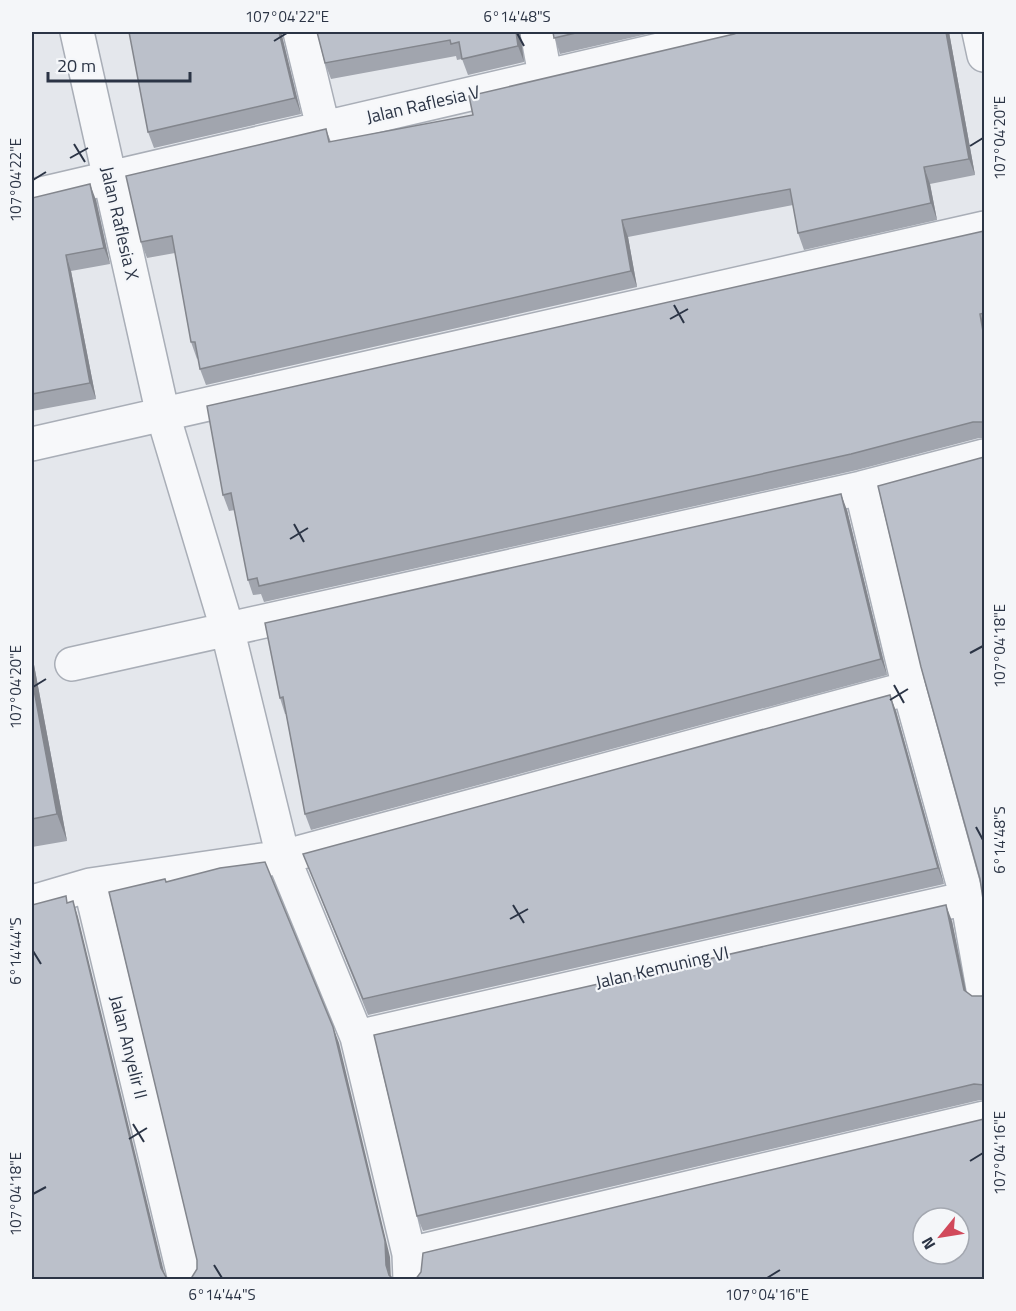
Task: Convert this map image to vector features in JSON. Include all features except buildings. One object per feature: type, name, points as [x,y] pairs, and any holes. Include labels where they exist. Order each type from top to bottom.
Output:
[{"type":"street","name":"Jalan Raflesia X","points":[[76,32],[163,415],[227,628],[283,857],[357,1037],[410,1267]]},
{"type":"street","points":[[300,32],[323,127]]},
{"type":"street","points":[[537,32],[545,75]]},
{"type":"street","name":"Jalan Raflesia V","points":[[32,196],[736,32]]},
{"type":"street","points":[[979,32],[984,55]]},
{"type":"street","points":[[32,444],[984,228]]},
{"type":"street","points":[[72,664],[861,488],[984,456]]},
{"type":"street","points":[[861,488],[909,688],[967,897],[984,994]]},
{"type":"street","points":[[32,902],[90,885],[283,857],[909,688]]},
{"type":"street","name":"Jalan Anyelir II","points":[[90,885],[184,1280]]},
{"type":"street","name":"Jalan Kemuning VI","points":[[357,1037],[967,897]]},
{"type":"street","points":[[410,1267],[984,1118]]}]
